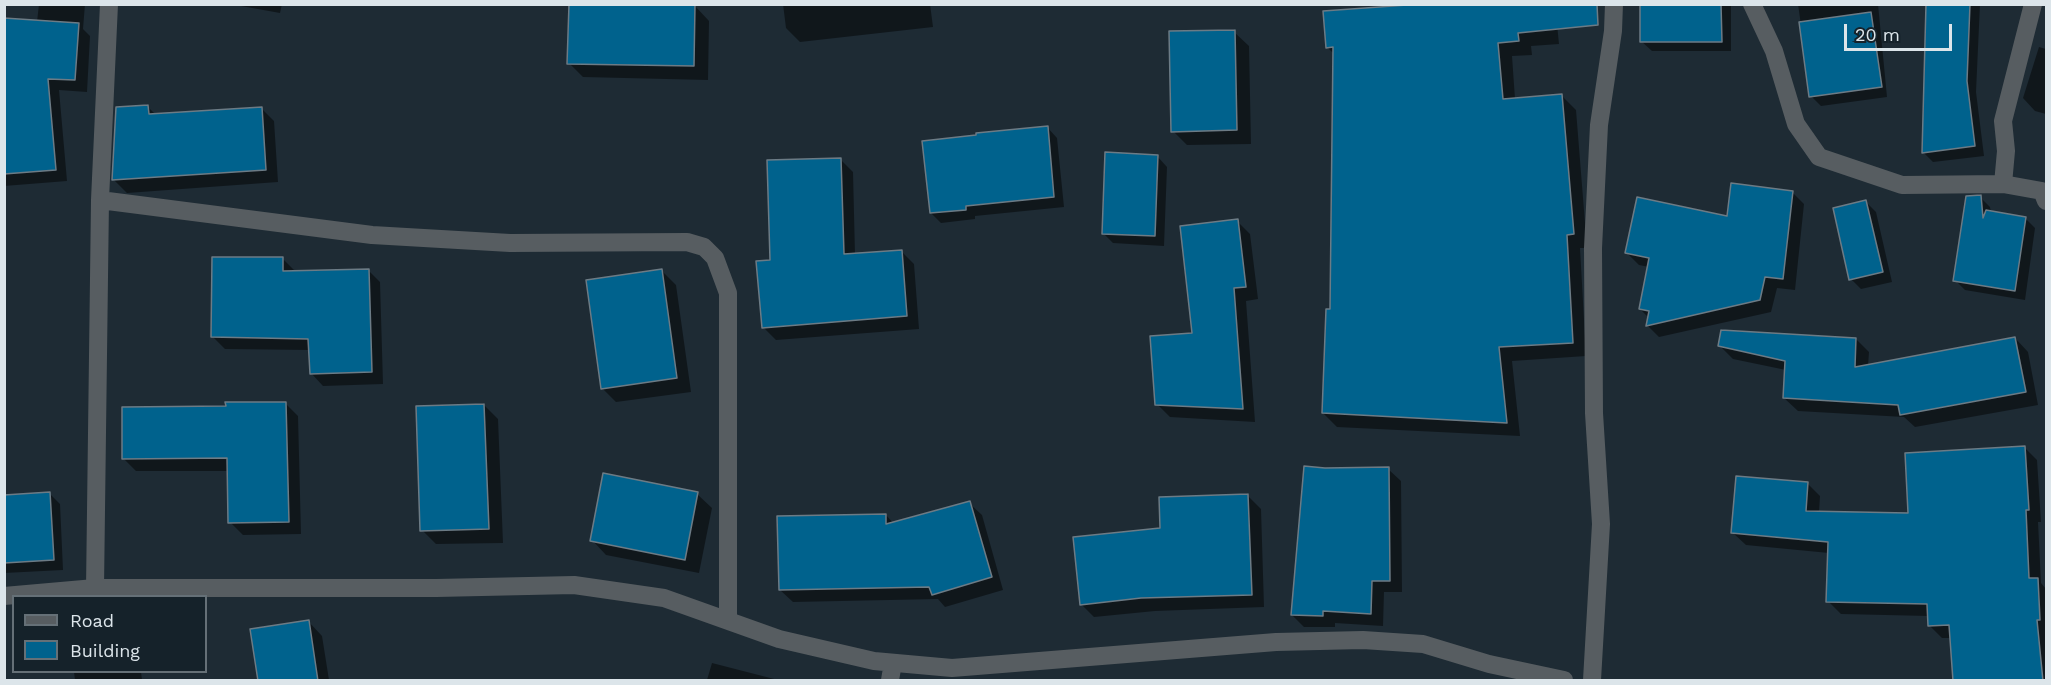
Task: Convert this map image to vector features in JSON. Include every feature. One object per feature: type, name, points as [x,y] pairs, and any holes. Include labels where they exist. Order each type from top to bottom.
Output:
[{"type":"street","points":[[95,588],[100,200],[109,4]]},
{"type":"street","points":[[1592,681],[1601,524],[1594,414],[1593,248],[1599,125],[1613,31],[1614,4]]},
{"type":"street","points":[[1752,4],[1774,51],[1796,124],[1819,157],[1902,185],[2003,183],[2042,191],[2046,201]]},
{"type":"street","points":[[2003,183],[2006,151],[2003,121],[2037,9]]},
{"type":"street","points":[[100,200],[372,235],[510,243],[687,242],[704,247],[715,258],[728,293],[728,621]]},
{"type":"street","points":[[15,595],[95,588],[436,588],[574,585],[664,598],[779,639],[874,661],[891,672],[1276,642],[1363,640],[1423,644],[1489,664],[1564,681]]},
{"type":"building","points":[[569,4],[695,5],[694,66],[567,64]]},
{"type":"building","points":[[1421,4],[1597,4],[1598,25],[1518,33],[1519,41],[1498,43],[1503,99],[1562,94],[1574,234],[1567,235],[1573,343],[1499,347],[1507,423],[1322,413],[1326,309],[1330,309],[1333,47],[1326,48],[1323,11]]},
{"type":"building","points":[[1640,4],[1721,4],[1722,42],[1640,42]]},
{"type":"building","points":[[1926,4],[1970,4],[1967,81],[1975,146],[1922,153]]},
{"type":"building","points":[[1871,12],[1882,87],[1809,97],[1799,22]]},
{"type":"building","points":[[4,18],[79,23],[75,80],[48,79],[56,170],[4,174]]},
{"type":"building","points":[[1235,30],[1237,130],[1171,132],[1169,31]]},
{"type":"building","points":[[148,105],[149,114],[262,107],[266,170],[112,180],[116,107]]},
{"type":"building","points":[[1048,126],[1054,197],[966,206],[966,210],[930,213],[922,141]]},
{"type":"building","points":[[1105,152],[1158,155],[1155,236],[1102,234]]},
{"type":"building","points":[[841,158],[844,254],[902,250],[907,316],[762,328],[756,261],[770,260],[767,160]]},
{"type":"building","points":[[1731,183],[1793,191],[1783,279],[1765,277],[1760,300],[1646,326],[1649,311],[1639,309],[1649,258],[1625,253],[1637,197],[1727,216]]},
{"type":"building","points":[[1981,195],[1983,218],[1986,210],[2026,217],[2015,291],[1953,281],[1966,196]]},
{"type":"building","points":[[1866,200],[1883,272],[1849,280],[1833,208]]},
{"type":"building","points":[[1238,219],[1246,287],[1234,288],[1243,409],[1155,405],[1150,336],[1192,333],[1180,226]]},
{"type":"building","points":[[212,257],[283,257],[283,271],[369,269],[372,372],[310,374],[308,339],[211,337]]},
{"type":"building","points":[[662,269],[677,378],[601,389],[586,280]]},
{"type":"building","points":[[1721,330],[1856,338],[1855,367],[2015,337],[2026,392],[1900,415],[1898,405],[1783,398],[1785,361],[1718,346]]},
{"type":"building","points":[[225,402],[286,402],[289,522],[228,523],[227,458],[122,459],[122,407],[226,406]]},
{"type":"building","points":[[484,404],[489,529],[420,531],[416,406]]},
{"type":"building","points":[[2025,446],[2029,510],[2026,510],[2029,578],[2038,578],[2040,620],[2037,620],[2043,681],[1953,681],[1949,625],[1928,626],[1927,604],[1826,602],[1828,542],[1731,533],[1736,476],[1808,482],[1806,511],[1908,513],[1905,453]]},
{"type":"building","points":[[1304,466],[1389,467],[1390,581],[1372,581],[1371,614],[1323,611],[1323,616],[1291,615]]},
{"type":"building","points":[[603,473],[698,492],[685,560],[590,541]]},
{"type":"building","points":[[50,492],[54,560],[4,563],[4,495]]},
{"type":"building","points":[[1248,494],[1252,595],[1141,598],[1080,605],[1073,537],[1160,528],[1159,497]]},
{"type":"building","points":[[970,501],[992,577],[932,595],[929,587],[779,590],[777,516],[886,514],[886,524]]},
{"type":"building","points":[[309,620],[318,681],[258,681],[250,629]]}]
